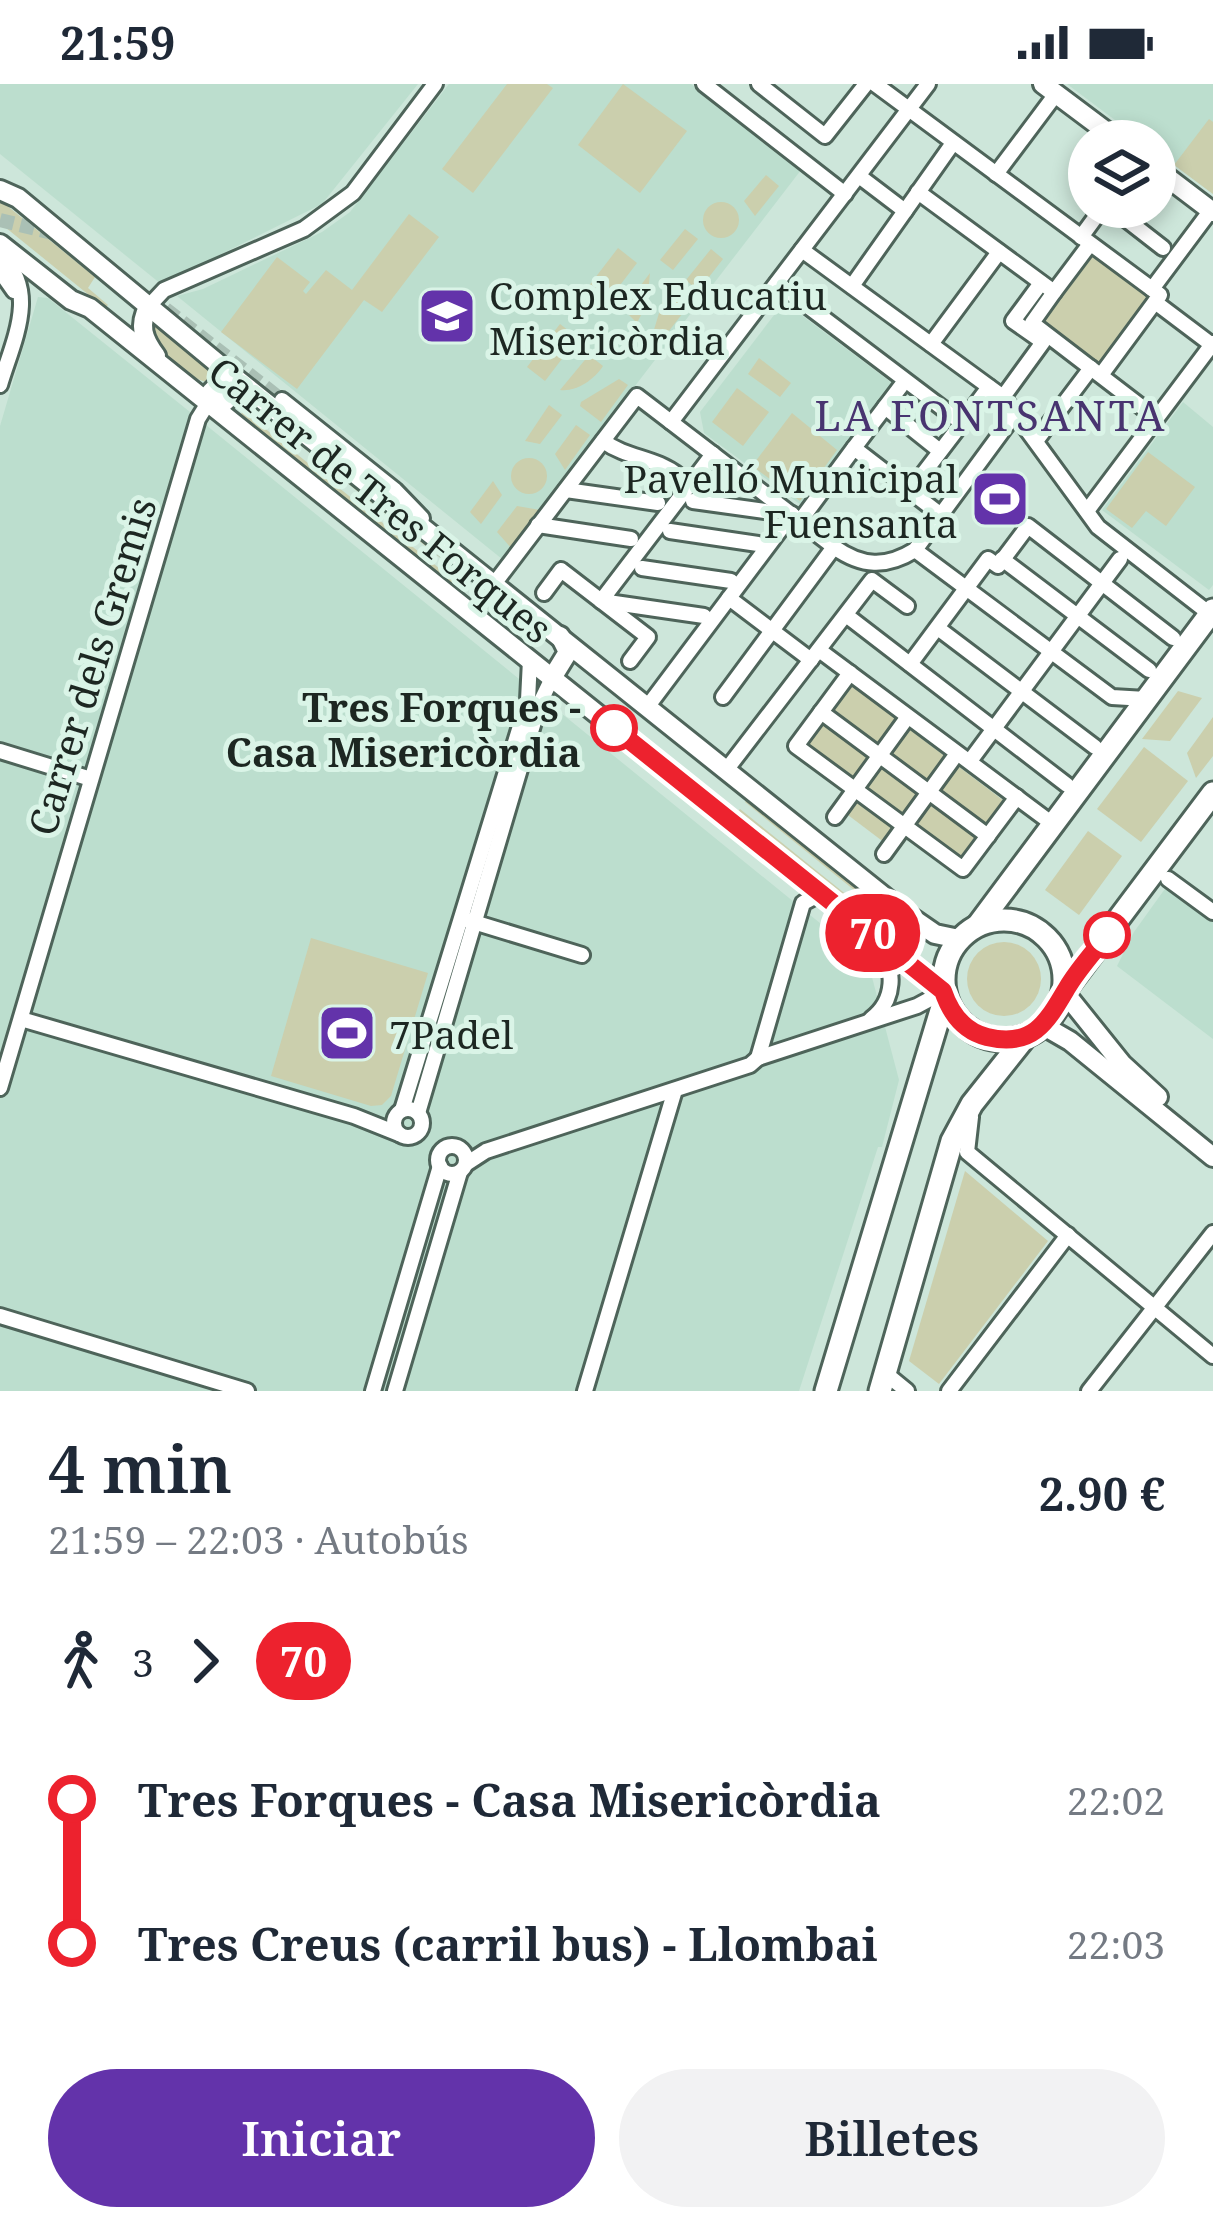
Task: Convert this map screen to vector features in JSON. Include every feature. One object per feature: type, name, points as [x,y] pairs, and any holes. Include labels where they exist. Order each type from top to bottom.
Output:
[{"type":"main road","points":[[1049,89],[1091,120]]},
{"type":"main road","points":[[1176,184],[1212,211]]},
{"type":"main road","name":"Carrer de Tres Forques","points":[[9,194],[906,914],[935,934],[959,939]]},
{"type":"main road","name":"Carrer de Tres Forques","points":[[0,244],[71,300],[90,308],[944,993]]},
{"type":"main road","points":[[148,306],[143,335],[166,370]]},
{"type":"main road","points":[[208,404],[216,386],[227,376],[234,377]]},
{"type":"main road","points":[[471,613],[494,584]]},
{"type":"main road","points":[[826,1391],[944,993],[944,966],[959,939],[978,925],[1212,612]]},
{"type":"main road","points":[[530,660],[529,646],[537,636],[552,632],[560,636],[568,652],[552,678]]},
{"type":"main road","points":[[703,799],[727,769]]},
{"type":"main road","points":[[882,1382],[952,1141],[972,1104],[1035,1031],[1211,800]]},
{"type":"main road","points":[[978,925],[1002,920],[1034,928],[1058,953],[1065,992],[1122,1064],[1213,1142]]},
{"type":"main road","points":[[944,993],[957,1019],[978,1034],[1008,1040],[1035,1031],[1070,1041],[1213,1157]]},
{"type":"street","points":[[148,306],[164,290],[304,229],[353,194],[435,84]]},
{"type":"street","points":[[759,84],[825,136],[871,84],[1085,240],[1212,344],[1087,511]]},
{"type":"street","points":[[671,422],[928,84]]},
{"type":"street","points":[[714,87],[845,194]]},
{"type":"street","points":[[996,174],[1049,89]]},
{"type":"street","points":[[852,286],[953,143]]},
{"type":"street","points":[[859,176],[905,211]]},
{"type":"street","points":[[918,192],[1048,287]]},
{"type":"street","points":[[1036,441],[1156,296],[1212,211]]},
{"type":"street","points":[[1003,397],[1043,342],[1013,320],[1048,287],[1095,228]]},
{"type":"street","points":[[1135,228],[1163,248]]},
{"type":"street","points":[[802,250],[1003,397],[1098,527],[1212,612]]},
{"type":"street","points":[[931,344],[999,252]]},
{"type":"street","points":[[0,255],[20,279],[24,298],[0,385]]},
{"type":"street","points":[[0,271],[16,296],[7,361]]},
{"type":"street","points":[[777,283],[962,423]]},
{"type":"street","points":[[1048,287],[1032,323],[1156,418]]},
{"type":"street","points":[[7,361],[35,294],[46,290],[71,300]]},
{"type":"street","points":[[648,706],[901,386]]},
{"type":"street","points":[[910,491],[989,387]]},
{"type":"street","points":[[494,584],[637,396],[834,548],[854,561],[868,563],[899,560],[915,550],[1015,414]]},
{"type":"street","points":[[282,400],[395,490],[454,552]]},
{"type":"street","name":"Carrer dels Gremis","points":[[0,1088],[198,419],[208,404]]},
{"type":"street","points":[[885,407],[940,451]]},
{"type":"street","points":[[603,441],[623,456],[661,462],[679,476]]},
{"type":"street","points":[[854,448],[941,515]]},
{"type":"street","points":[[601,601],[712,454]]},
{"type":"street","points":[[566,490],[658,503]]},
{"type":"street","points":[[694,501],[765,511]]},
{"type":"street","points":[[538,525],[631,539]]},
{"type":"street","points":[[910,664],[988,559],[998,566],[1028,526],[1173,638]]},
{"type":"street","points":[[670,531],[758,544]]},
{"type":"street","points":[[723,697],[834,548]]},
{"type":"street","points":[[915,550],[1112,697],[1146,699]]},
{"type":"street","points":[[1002,560],[1149,670]]},
{"type":"street","points":[[884,854],[929,792],[994,729],[1120,560]]},
{"type":"street","points":[[642,568],[731,581]]},
{"type":"street","points":[[544,593],[561,570],[648,637],[630,661]]},
{"type":"street","points":[[727,769],[872,580],[908,606]]},
{"type":"street","points":[[729,598],[772,631],[850,673],[1054,825]]},
{"type":"street","points":[[601,601],[704,616]]},
{"type":"street","points":[[841,622],[884,644],[1067,785]]},
{"type":"street","points":[[943,632],[1095,747]]},
{"type":"street","points":[[468,921],[528,700],[530,660]]},
{"type":"street","points":[[850,673],[796,746],[963,869],[1017,797]]},
{"type":"street","points":[[460,1157],[449,1173],[394,1125],[410,1115],[540,698],[552,678]]},
{"type":"street","points":[[1112,697],[1123,731]]},
{"type":"street","points":[[821,712],[988,836]]},
{"type":"street","points":[[835,817],[904,722]]},
{"type":"street","points":[[0,752],[91,779]]},
{"type":"street","points":[[1168,879],[1213,912]]},
{"type":"street","points":[[758,1058],[803,903],[816,896],[830,900]]},
{"type":"street","points":[[468,921],[582,955]]},
{"type":"street","points":[[861,1025],[882,1010],[891,990],[886,953],[869,930]]},
{"type":"street","points":[[373,1391],[442,1150],[460,1157],[506,1144],[750,1065],[758,1058],[944,993]]},
{"type":"street","points":[[21,1019],[355,1116],[404,1136],[419,1132],[410,1115]]},
{"type":"street","points":[[585,1391],[674,1090]]},
{"type":"street","points":[[972,1104],[967,1152],[1213,1356]]},
{"type":"street","points":[[355,1116],[410,1115],[460,1157]]},
{"type":"street","points":[[395,1391],[460,1157]]},
{"type":"street","points":[[1089,1391],[1213,1233]]},
{"type":"street","points":[[949,1391],[1068,1235]]},
{"type":"street","points":[[0,1316],[247,1391]]},
{"type":"street","points":[[882,1382],[907,1391]]},
{"type":"shaded area","points":[[0,84],[418,84],[322,204],[161,284],[0,154]]},
{"type":"shaded area","name":"Complex Educatiu Misericòrdia","points":[[449,84],[691,84],[801,170],[502,559],[177,296],[203,289],[322,232],[350,212]]},
{"type":"shaded area","points":[[507,84],[553,88],[473,193],[442,169]]},
{"type":"shaded area","points":[[623,84],[687,131],[640,193],[578,145]]},
{"type":"shaded area","points":[[1067,84],[1213,84],[1213,194],[1176,166],[1176,120],[1115,120]]},
{"type":"shaded area","points":[[1209,119],[1213,122],[1213,194],[1176,162]]},
{"type":"shaded area","points":[[766,175],[779,186],[755,216],[744,201]]},
{"type":"shaded area","points":[[0,200],[95,277],[88,288],[108,305],[105,308],[0,223]]},
{"type":"shaded area","points":[[721,202],[734,207],[739,220],[734,233],[721,238],[708,233],[703,220],[708,207]]},
{"type":"shaded area","points":[[409,214],[439,237],[382,312],[364,300],[297,389],[221,332],[277,257],[310,282],[303,291],[306,294],[326,270],[352,290]]},
{"type":"shaded area","points":[[685,229],[698,239],[673,270],[660,260]]},
{"type":"shaded area","points":[[618,248],[637,263],[604,306],[585,291]]},
{"type":"shaded area","points":[[711,249],[723,259],[698,291],[686,280]]},
{"type":"shaded area","points":[[1092,253],[1150,297],[1098,367],[1040,323]]},
{"type":"shaded area","points":[[650,273],[647,303],[637,323],[623,309]]},
{"type":"shaded area","points":[[666,290],[689,305],[662,340],[653,333]]},
{"type":"shaded area","points":[[38,297],[48,298],[868,962],[899,1080],[882,1147],[878,1147],[799,1391],[0,1391],[0,426]]},
{"type":"shaded area","points":[[784,302],[892,383],[801,505],[704,433],[700,412]]},
{"type":"shaded area","points":[[155,323],[211,369],[215,376],[210,383],[167,357],[151,333]]},
{"type":"shaded area","points":[[560,324],[578,338],[545,381],[527,367]]},
{"type":"shaded area","points":[[589,355],[603,366],[599,371],[578,387],[560,390]]},
{"type":"shaded area","points":[[759,358],[791,383],[780,397],[748,374]]},
{"type":"shaded area","points":[[619,379],[628,385],[601,422],[580,406],[581,402]]},
{"type":"shaded area","points":[[737,388],[769,412],[743,446],[712,422]]},
{"type":"shaded area","points":[[251,401],[462,570],[459,573]]},
{"type":"shaded area","points":[[1183,402],[1213,427],[1213,585],[1209,590],[1102,510]]},
{"type":"shaded area","points":[[549,405],[562,415],[540,444],[525,441]]},
{"type":"shaded area","points":[[243,411],[454,580],[451,583]]},
{"type":"shaded area","points":[[792,413],[837,450],[800,501],[752,466]]},
{"type":"shaded area","points":[[576,425],[590,435],[565,470],[555,454]]},
{"type":"shaded area","points":[[1148,452],[1195,487],[1166,526],[1146,511],[1132,528],[1106,509]]},
{"type":"shaded area","points":[[529,458],[542,463],[547,476],[542,489],[529,494],[516,489],[511,476],[516,463]]},
{"type":"shaded area","points":[[493,481],[502,495],[481,524],[470,512]]},
{"type":"shaded area","points":[[517,506],[540,510],[511,548],[497,532]]},
{"type":"shaded area","points":[[847,682],[1008,804],[965,858],[809,746],[808,739]]},
{"type":"shaded area","points":[[1178,691],[1202,698],[1170,741],[1142,739]]},
{"type":"shaded area","points":[[1213,717],[1213,756],[1196,778],[1187,753]]},
{"type":"shaded area","points":[[1144,747],[1188,781],[1141,842],[1097,809]]},
{"type":"shaded area","points":[[856,796],[897,826],[885,843],[844,812]]},
{"type":"shaded area","points":[[747,799],[893,915],[890,919],[745,802]]},
{"type":"shaded area","points":[[740,809],[915,950],[912,954],[737,812]]},
{"type":"shaded area","points":[[1088,831],[1122,856],[1079,915],[1045,890]]},
{"type":"shaded area","points":[[1167,886],[1213,915],[1213,1039],[1117,966],[1134,932]]},
{"type":"shaded area","name":"7Padel","points":[[311,938],[428,973],[391,1096],[382,1105],[371,1106],[271,1076]]},
{"type":"shaded area","points":[[1004,942],[1030,953],[1041,979],[1030,1005],[1004,1016],[978,1005],[967,979],[978,953]]},
{"type":"shaded area","points":[[965,1171],[1048,1241],[939,1384],[909,1361]]},
{"type":"tunnel","points":[[0,220],[56,234]]},
{"type":"tunnel","points":[[149,296],[282,400]]},
{"type":"bus line","name":"70","points":[[614,728],[943,991],[957,1019],[978,1034],[1008,1040],[1044,1026],[1107,935]]},
{"type":"place","name":"Complex Educatiu Misericòrdia","points":[[447,316]]},
{"type":"place","name":"Pavelló Municipal Fuensanta","points":[[1000,499]]},
{"type":"place","name":"Tres Forques - Casa Misericòrdia","points":[[614,728]]},
{"type":"place","name":"7Padel","points":[[347,1033]]},
{"type":"district","name":"LA FONTSANTA","points":[[991,414]]}]
